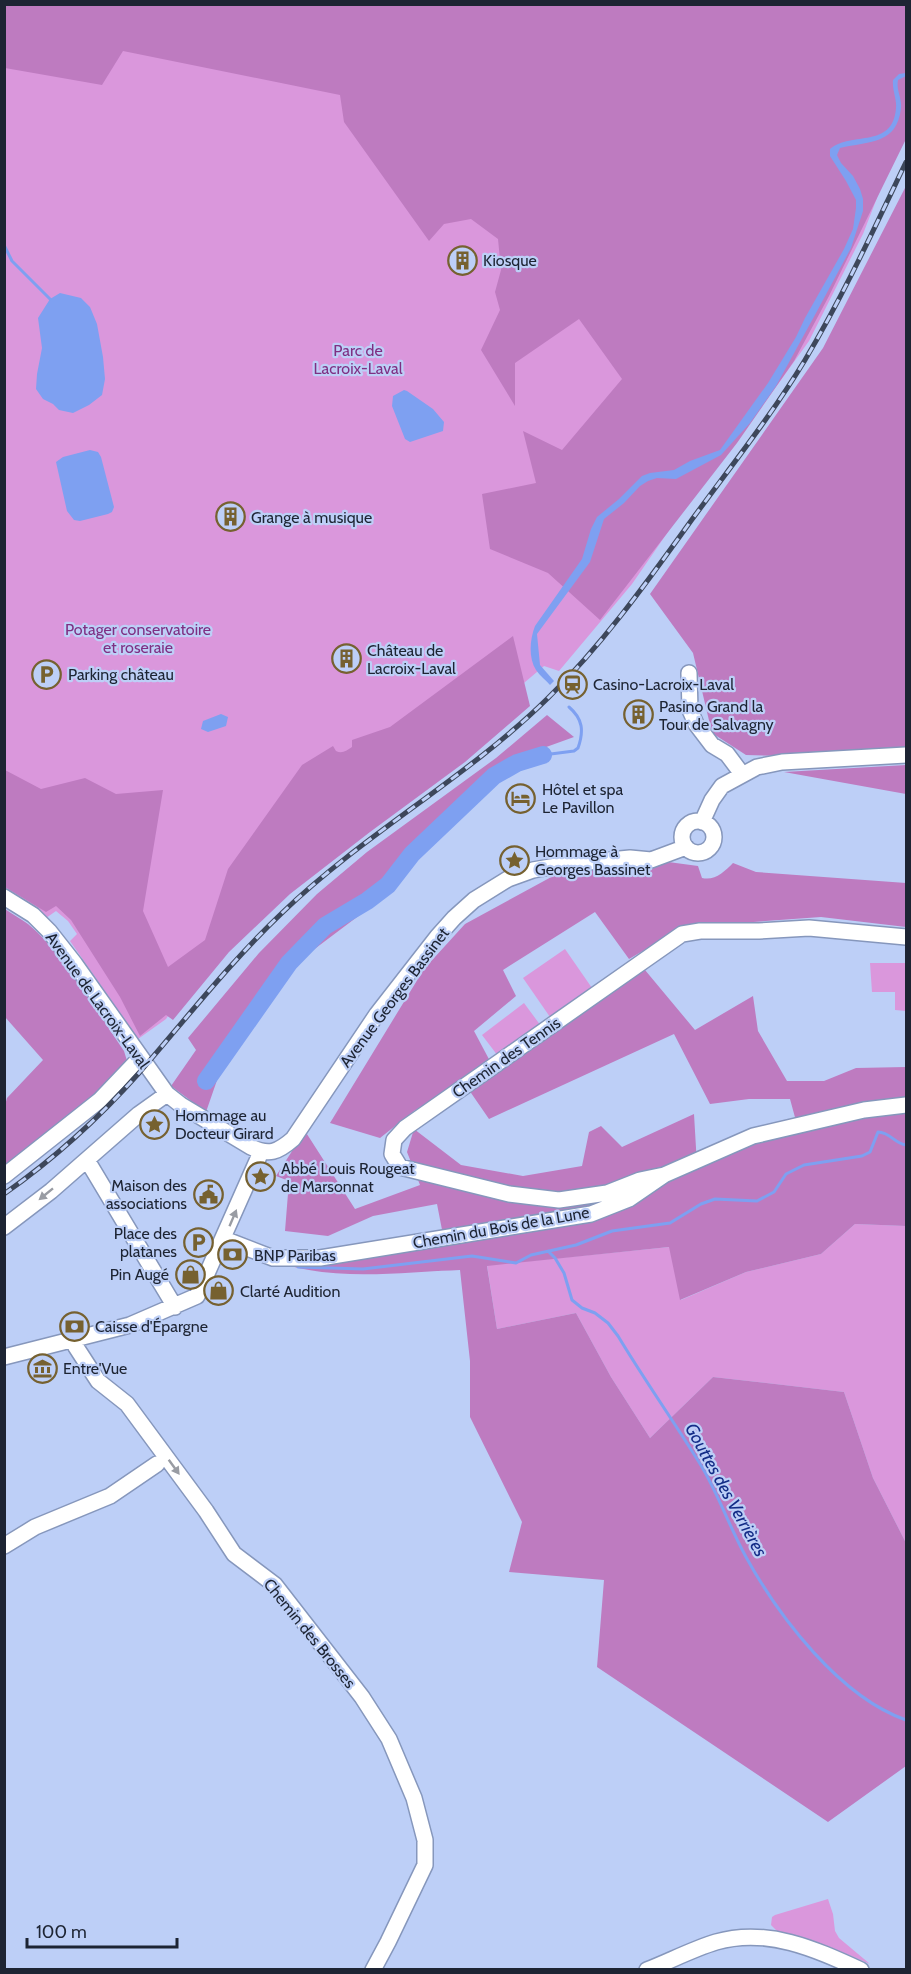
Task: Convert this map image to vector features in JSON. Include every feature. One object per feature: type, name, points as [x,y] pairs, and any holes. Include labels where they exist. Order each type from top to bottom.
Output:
[{"type":"street","points":[[688,672],[690,710],[696,724],[712,745],[727,754],[737,778]]},
{"type":"street","points":[[707,826],[737,778],[757,767],[782,762],[906,755]]},
{"type":"street","points":[[697,821],[707,826],[714,838],[707,850],[694,852],[684,843],[684,832],[688,825],[697,821]]},
{"type":"street","name":"Avenue Georges Bassinet","points":[[261,1152],[272,1152],[282,1148],[293,1139],[377,1014],[454,918],[474,900],[508,879],[548,866],[630,858],[651,860],[684,843]]},
{"type":"street","name":"Avenue de Lacroix-Laval","points":[[4,897],[33,915],[49,931],[163,1089],[181,1105],[261,1152]]},
{"type":"street","name":"Chemin des Tennis","points":[[664,1175],[640,1180],[607,1193],[559,1200],[509,1194],[417,1172],[400,1167],[392,1154],[394,1140],[405,1128],[682,934],[696,931],[759,932],[809,928],[906,937]]},
{"type":"street","points":[[4,1176],[100,1100],[140,1058]]},
{"type":"street","points":[[4,1227],[87,1160],[97,1146],[163,1089]]},
{"type":"street","name":"Chemin du Bois de la Lune","points":[[224,1239],[273,1258],[320,1258],[591,1214],[629,1199],[664,1175],[753,1136],[864,1110],[906,1105]]},
{"type":"street","points":[[4,1358],[130,1325],[197,1296],[261,1152]]},
{"type":"street","points":[[87,1160],[175,1307]]},
{"type":"street","name":"Chemin des Brosses","points":[[73,1340],[98,1381],[127,1404],[206,1511],[234,1554],[276,1585],[354,1686],[389,1739],[414,1798],[425,1840],[424,1865],[373,1970]]},
{"type":"street","points":[[4,1546],[35,1527],[110,1496],[157,1464]]},
{"type":"street","points":[[647,1970],[716,1942],[754,1937],[798,1944],[861,1970]]},
{"type":"green space","name":"Parc de Lacroix-Laval","points":[[4,5],[906,5],[877,198],[863,234],[809,341],[750,423],[721,455],[632,584],[559,671],[544,666],[214,946],[166,1019],[138,1039],[70,941],[77,934],[68,921],[56,911],[46,918],[5,888]]},
{"type":"green space","points":[[565,949],[592,988],[550,1017],[523,978]]},
{"type":"green space","points":[[870,963],[906,963],[906,1011],[895,1010],[895,992],[872,992]]},
{"type":"green space","points":[[524,1003],[541,1026],[498,1056],[482,1035]]},
{"type":"green space","points":[[855,1224],[906,1226],[906,1543],[873,1478],[844,1392],[713,1377],[650,1438],[611,1377],[576,1313],[497,1329],[487,1265],[670,1247],[681,1300],[746,1272],[821,1254]]},
{"type":"green space","points":[[828,1899],[835,1931],[839,1938],[870,1964],[830,1947],[777,1931],[771,1925],[772,1917],[775,1915]]},
{"type":"shaded area","points":[[4,5],[906,5],[906,139],[829,296],[794,361],[737,443],[600,620],[548,573],[490,549],[482,494],[536,483],[523,431],[562,450],[622,379],[579,319],[515,363],[515,406],[481,350],[500,310],[495,292],[501,270],[498,239],[471,219],[444,224],[429,241],[344,122],[340,95],[123,51],[102,85],[5,68]]},
{"type":"shaded area","points":[[906,186],[906,750],[783,756],[746,755],[712,733],[693,653],[650,594],[823,348]]},
{"type":"shaded area","points":[[513,636],[530,706],[465,762],[290,894],[229,952],[173,1020],[166,1015],[140,1036],[120,997],[71,920],[56,906],[46,912],[5,887],[5,770],[41,789],[85,778],[116,794],[163,790],[143,911],[168,967],[205,940],[228,869],[302,765],[333,746],[336,751],[344,752],[352,747],[352,740],[390,727]]},
{"type":"shaded area","points":[[547,715],[574,737],[499,764],[404,856],[369,908],[288,969],[224,1060],[206,1112],[171,1086],[196,1050],[188,1038],[259,953],[317,894],[367,852],[496,758]]},
{"type":"shaded area","points":[[906,765],[906,794],[784,772]]},
{"type":"shaded area","points":[[661,861],[698,866],[702,878],[707,879],[719,875],[733,863],[756,872],[906,883],[906,927],[821,917],[684,927],[629,959],[595,912],[503,970],[516,996],[474,1031],[491,1063],[414,1111],[380,1138],[330,1123],[424,969],[465,924],[566,869]]},
{"type":"shaded area","points":[[5,909],[28,924],[54,951],[124,1051],[128,1064],[81,1109],[5,1170],[4,1109],[7,1098],[43,1060],[5,1017]]},
{"type":"shaded area","points":[[645,970],[695,1030],[753,996],[758,1031],[787,1081],[824,1081],[856,1068],[906,1067],[906,1226],[855,1224],[821,1254],[746,1272],[680,1300],[669,1247],[487,1266],[497,1329],[576,1313],[611,1377],[650,1438],[713,1377],[844,1392],[873,1478],[906,1543],[906,1766],[828,1822],[597,1667],[604,1580],[509,1572],[522,1522],[470,1417],[470,1361],[460,1270],[345,1274],[299,1268],[278,1262],[444,1240],[437,1204],[373,1216],[328,1236],[285,1231],[289,1181],[276,1176],[305,1131],[355,1209],[420,1185],[407,1152],[414,1129],[461,1165],[523,1176],[582,1166],[589,1132],[601,1126],[622,1147],[694,1114],[697,1165],[752,1141],[799,1132],[790,1099],[749,1099],[710,1104],[674,1034],[489,1119],[469,1090]]},
{"type":"water","points":[[906,73],[906,76],[898,80],[901,108],[894,129],[880,139],[840,148],[837,155],[860,189],[863,211],[851,248],[776,386],[750,423],[721,455],[676,479],[657,478],[648,481],[604,519],[590,562],[537,634],[540,665],[554,681],[550,685],[533,665],[531,642],[533,631],[582,559],[597,517],[642,476],[674,470],[690,461],[720,450],[768,383],[796,337],[853,229],[856,200],[830,156],[830,149],[849,141],[880,134],[888,129],[893,121],[896,108],[893,80],[899,74]]},
{"type":"water","points":[[60,293],[81,298],[90,307],[97,324],[103,357],[105,379],[102,395],[73,413],[59,410],[43,399],[36,389],[42,348],[38,318],[50,299]]},
{"type":"water","points":[[404,390],[433,409],[444,422],[443,431],[410,442],[405,439],[392,406],[393,396]]},
{"type":"water","points":[[90,450],[98,452],[101,457],[114,507],[108,514],[80,521],[74,520],[67,511],[56,462],[63,457]]},
{"type":"water","points":[[221,714],[228,717],[226,726],[208,732],[201,729],[203,721]]},
{"type":"waterway","points":[[4,245],[12,261],[50,299]]},
{"type":"waterway","points":[[543,755],[574,751],[578,748],[581,736],[580,721],[569,707]]},
{"type":"waterway","points":[[206,1081],[289,963],[325,926],[367,901],[388,885],[412,854],[494,776],[517,763],[543,755]]},
{"type":"waterway","points":[[298,1267],[363,1269],[472,1256],[516,1263],[531,1255],[576,1245],[612,1231],[670,1223],[701,1204],[715,1199],[757,1201],[774,1192],[786,1174],[804,1165],[862,1156],[870,1152],[878,1132],[906,1145]]},
{"type":"waterway","name":"Gouttes des Verrières","points":[[548,1251],[564,1273],[572,1300],[608,1323],[618,1336],[702,1467],[746,1557],[794,1629],[835,1674],[858,1693],[882,1709],[906,1720]]},
{"type":"railway","points":[[4,1194],[58,1152],[108,1106],[227,971],[283,912],[348,856],[517,727],[586,657],[655,570],[792,382],[845,287],[906,162]]},
{"type":"place","name":"Kiosque","points":[[462,260]]},
{"type":"place","name":"Grange à musique","points":[[230,517]]},
{"type":"place","name":"Château de Lacroix-Laval","points":[[346,659]]},
{"type":"place","name":"Parking château","points":[[47,674]]},
{"type":"place","name":"Casino-Lacroix-Laval","points":[[572,684]]},
{"type":"place","name":"Pasino Grand la Tour de Salvagny","points":[[638,715]]},
{"type":"place","name":"Hôtel et spa Le Pavillon","points":[[521,798]]},
{"type":"place","name":"Hommage à Georges Bassinet","points":[[514,860]]},
{"type":"place","name":"Hommage au Docteur Girard","points":[[154,1124]]},
{"type":"place","name":"Abbé Louis Rougeat de Marsonnat","points":[[260,1177]]},
{"type":"place","name":"Maison des associations","points":[[208,1194]]},
{"type":"place","name":"Place des platanes","points":[[198,1242]]},
{"type":"place","name":"BNP Paribas","points":[[233,1255]]},
{"type":"place","name":"Pin Augé","points":[[190,1274]]},
{"type":"place","name":"Clarté Audition","points":[[219,1291]]},
{"type":"place","name":"Caisse d'Épargne","points":[[74,1326]]},
{"type":"place","name":"Entre'Vue","points":[[42,1368]]},
{"type":"park label","name":"Potager conservatoire et roseraie","points":[[138,638]]}]
